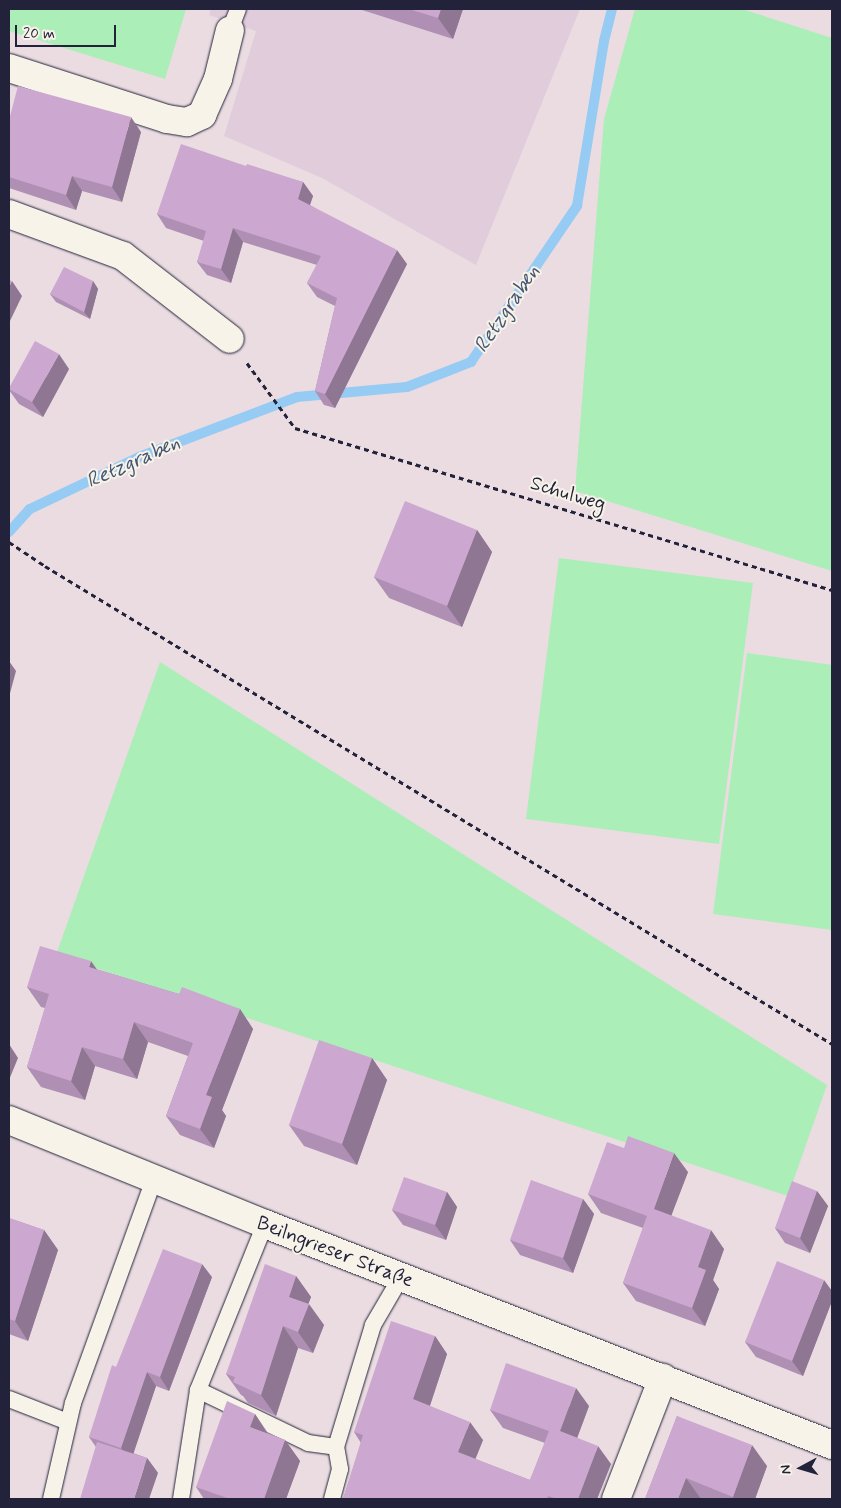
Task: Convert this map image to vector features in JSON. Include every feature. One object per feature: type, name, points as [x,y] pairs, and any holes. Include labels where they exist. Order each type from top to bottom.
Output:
[{"type":"main road","points":[[9,68],[167,119],[187,122],[202,115],[218,79],[234,19]]},
{"type":"main road","points":[[9,214],[123,256],[230,340]]},
{"type":"main road","name":"Beilngrieser Straße","points":[[9,1120],[265,1224],[832,1445]]},
{"type":"main road","points":[[616,1499],[663,1378]]},
{"type":"lane","points":[[51,1499],[73,1403],[154,1179]]},
{"type":"lane","points":[[181,1499],[198,1390],[265,1224]]},
{"type":"lane","points":[[332,1499],[340,1469],[336,1447],[373,1325],[401,1277]]},
{"type":"lane","points":[[198,1390],[308,1443],[336,1447]]},
{"type":"lane","points":[[9,1399],[68,1422]]},
{"type":"path","name":"Schulweg","points":[[258,379],[295,428],[832,590]]},
{"type":"path","points":[[9,542],[45,566],[832,1044]]},
{"type":"shaded area","points":[[211,9],[580,9],[476,265],[322,178],[224,136],[256,31],[209,15]]},
{"type":"green space","points":[[9,9],[186,9],[165,79],[9,31]]},
{"type":"green space","points":[[635,9],[742,9],[832,38],[832,571],[575,491],[604,119]]},
{"type":"green space","points":[[559,558],[753,583],[719,844],[526,819]]},
{"type":"green space","points":[[747,653],[832,665],[832,930],[713,914]]},
{"type":"green space","points":[[160,662],[827,1085],[788,1196],[56,955]]},
{"type":"building","points":[[409,9],[441,9],[438,18]]},
{"type":"building","points":[[18,86],[131,117],[112,187],[72,176],[66,195],[9,177],[9,120]]},
{"type":"building","points":[[181,144],[246,166],[247,164],[303,182],[298,199],[397,250],[325,394],[315,391],[337,298],[307,283],[321,256],[233,228],[221,269],[197,262],[206,231],[157,214]]},
{"type":"building","points":[[64,267],[93,281],[84,312],[50,294]]},
{"type":"building","points":[[35,341],[59,354],[32,402],[9,388]]},
{"type":"building","points":[[405,501],[477,530],[447,606],[374,577]]},
{"type":"building","points":[[40,946],[91,961],[89,967],[179,994],[182,987],[240,1009],[206,1095],[212,1097],[200,1129],[166,1116],[193,1043],[134,1022],[123,1059],[82,1047],[71,1081],[27,1067],[49,994],[27,987]]},
{"type":"building","points":[[319,1040],[372,1058],[342,1144],[289,1125]]},
{"type":"building","points":[[628,1136],[674,1153],[654,1209],[711,1230],[698,1267],[706,1270],[692,1308],[623,1283],[647,1216],[588,1194],[607,1142],[624,1148]]},
{"type":"building","points":[[404,1177],[447,1192],[435,1225],[392,1210]]},
{"type":"building","points":[[531,1180],[583,1199],[563,1258],[510,1240]]},
{"type":"building","points":[[792,1181],[817,1191],[800,1238],[775,1228]]},
{"type":"building","points":[[9,1218],[44,1230],[15,1321],[9,1319]]},
{"type":"building","points":[[163,1249],[202,1264],[160,1377],[147,1372],[121,1448],[89,1437],[112,1365],[116,1367]]},
{"type":"building","points":[[777,1261],[824,1280],[792,1361],[745,1342]]},
{"type":"building","points":[[265,1264],[296,1276],[289,1297],[309,1304],[298,1332],[283,1326],[261,1395],[233,1382],[235,1377],[226,1374]]},
{"type":"building","points":[[391,1321],[435,1336],[413,1399],[470,1422],[458,1452],[530,1480],[549,1431],[490,1410],[506,1363],[576,1388],[560,1431],[598,1446],[578,1499],[558,1499],[548,1496],[547,1499],[343,1499],[363,1435],[354,1432]]},
{"type":"building","points":[[227,1401],[255,1414],[250,1427],[285,1440],[264,1499],[230,1499],[196,1487]]},
{"type":"building","points":[[677,1416],[752,1445],[733,1497],[686,1478],[678,1499],[645,1499]]},
{"type":"building","points":[[97,1442],[147,1458],[134,1499],[80,1499]]},
{"type":"waterway","name":"Retzgraben","points":[[9,532],[30,509],[139,457],[297,397],[407,387],[471,362],[577,206],[604,41],[612,9]]}]
